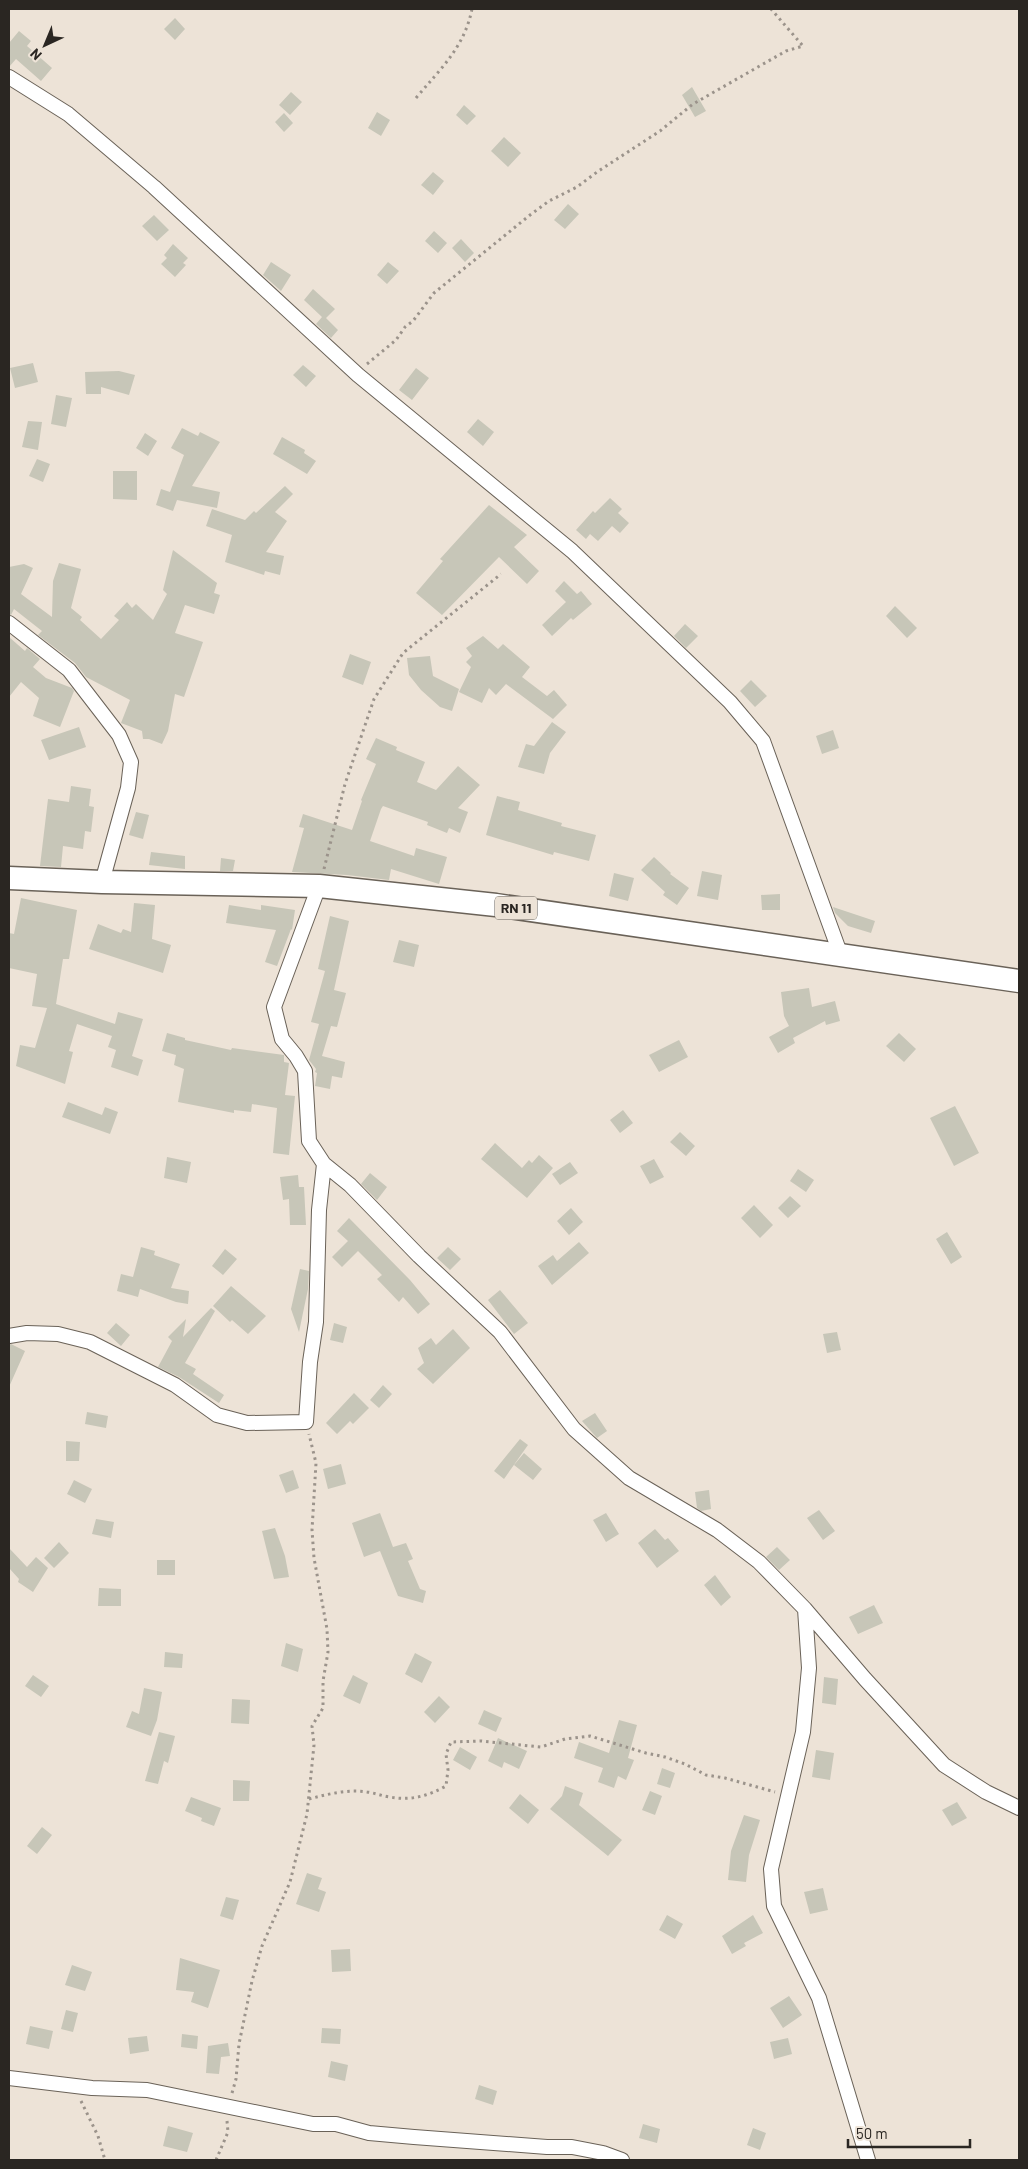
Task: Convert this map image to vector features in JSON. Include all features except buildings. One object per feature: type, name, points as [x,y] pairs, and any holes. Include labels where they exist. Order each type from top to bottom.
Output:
[{"type":"main road","name":"RN 11","points":[[9,878],[102,882],[319,886],[496,905],[1019,981]]},
{"type":"street","points":[[9,77],[68,114],[154,187],[358,375],[572,551],[730,702],[763,741],[840,954]]},
{"type":"street","points":[[9,623],[69,670],[118,735],[131,762],[128,788],[102,882]]},
{"type":"street","points":[[319,886],[274,1007],[282,1040],[296,1056],[305,1071],[308,1141],[324,1164],[350,1184],[420,1256],[500,1332],[581,1435],[629,1478],[718,1530],[759,1562],[805,1609],[865,1679],[944,1765],[986,1792],[1019,1808]]},
{"type":"street","points":[[9,1336],[27,1333],[58,1334],[90,1342],[175,1385],[217,1415],[246,1423],[306,1422],[310,1362],[316,1322],[318,1210],[324,1164]]},
{"type":"street","points":[[805,1609],[809,1668],[803,1732],[771,1869],[774,1906],[818,1998],[868,2160]]},
{"type":"street","points":[[9,2078],[74,2086],[147,2090],[284,2120],[313,2124],[336,2124],[370,2133],[547,2147],[572,2147],[622,2160]]},
{"type":"path","points":[[416,98],[440,73],[463,40],[472,9]]},
{"type":"path","points":[[358,375],[369,362],[396,340],[434,294],[530,215],[549,201],[569,193],[597,172],[660,132],[693,104],[786,51],[803,46],[771,9]]},
{"type":"path","points":[[319,886],[335,833],[346,784],[374,699],[403,653],[501,574]]},
{"type":"path","points":[[216,2160],[228,2132],[227,2106],[236,2079],[239,2044],[252,1981],[262,1946],[290,1882],[309,1799],[314,1745],[312,1726],[323,1708],[323,1681],[328,1652],[327,1629],[318,1588],[312,1530],[316,1463],[306,1422]]},
{"type":"path","points":[[309,1799],[333,1793],[366,1791],[403,1799],[434,1792],[446,1786],[448,1770],[446,1754],[451,1742],[481,1741],[540,1747],[565,1739],[590,1736],[665,1757],[685,1764],[706,1775],[771,1790],[788,1801]]},
{"type":"path","points":[[74,2086],[98,2136],[105,2160]]}]
